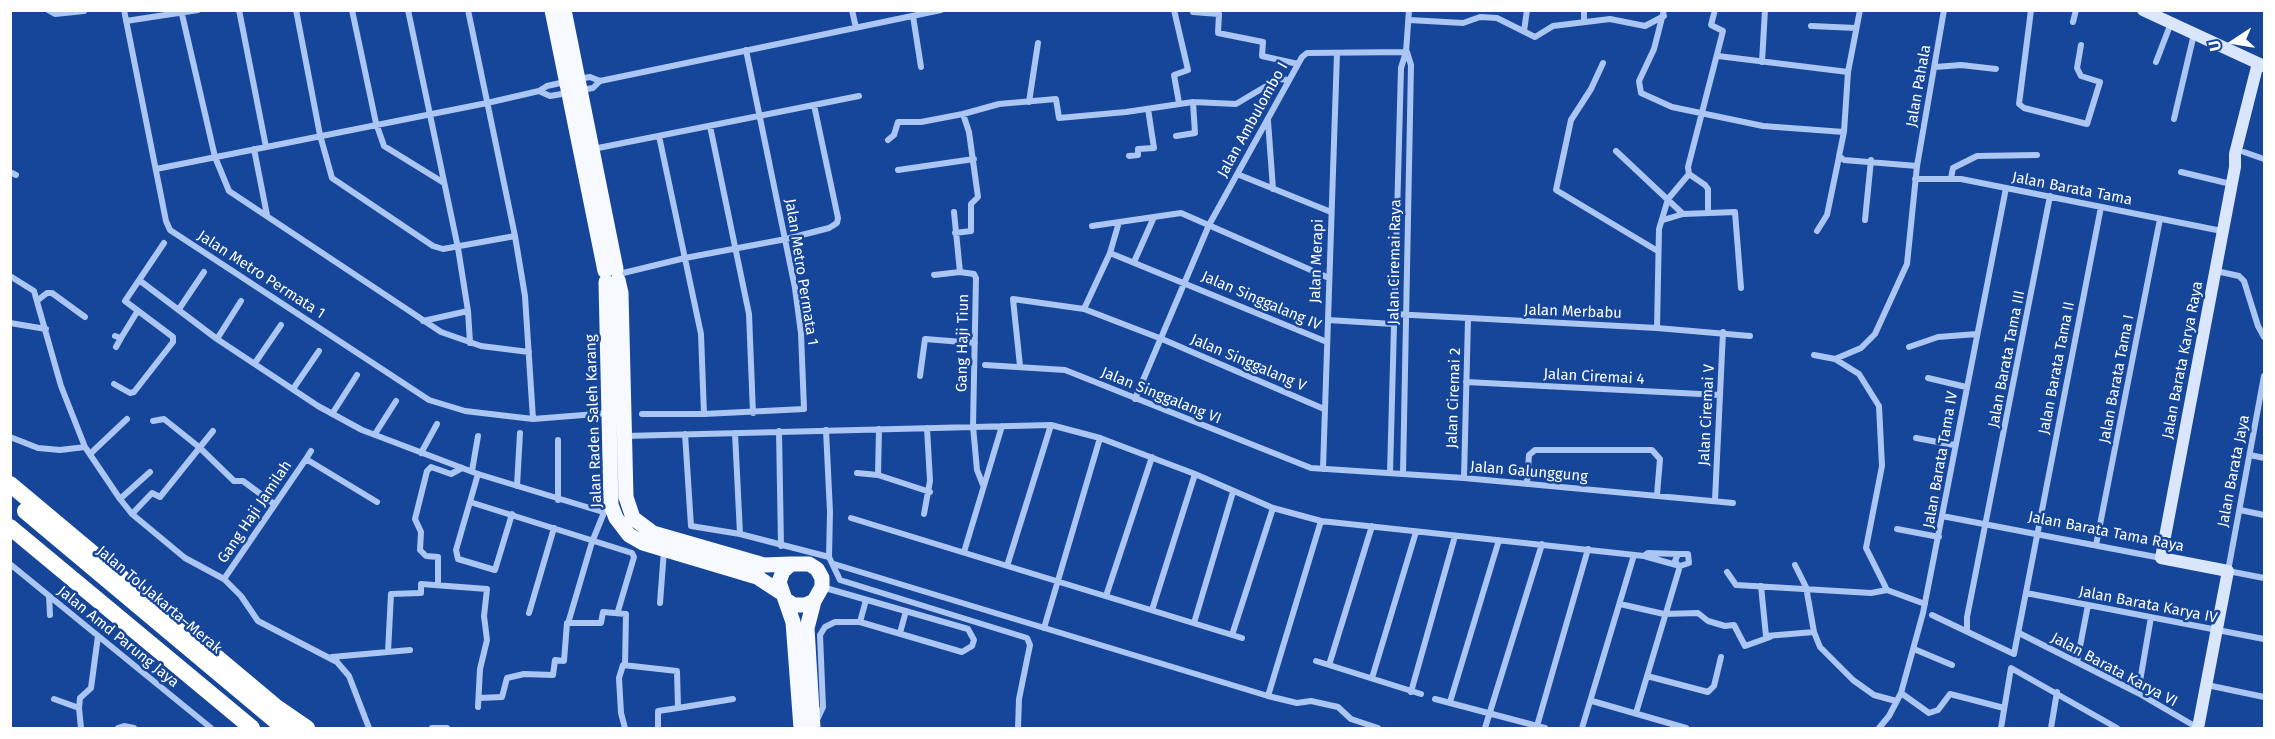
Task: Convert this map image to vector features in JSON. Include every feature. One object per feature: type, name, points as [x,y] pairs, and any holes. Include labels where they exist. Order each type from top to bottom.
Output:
[{"type":"highway","points":[[10,484],[275,706],[307,729]]},
{"type":"highway","name":"Jalan Tol Jakarta–Merak","points":[[10,499],[284,729]]},
{"type":"highway","points":[[10,527],[252,729]]},
{"type":"main road","name":"Jalan Raden Saleh Karang","points":[[552,10],[593,149],[613,275],[616,436],[607,509],[629,535],[643,543],[757,577],[783,596]]},
{"type":"main road","name":"Jalan Raden Saleh Karang","points":[[564,10],[574,86],[613,275]]},
{"type":"main road","name":"Jalan Raden Saleh Karang","points":[[616,436],[628,509],[640,525],[653,533],[764,565],[791,564]]},
{"type":"main road","points":[[801,729],[792,622],[779,582],[783,571],[791,564],[809,564],[822,578],[822,587],[814,601],[807,628],[813,729]]},
{"type":"main road","points":[[783,596],[794,605],[805,606],[814,601]]},
{"type":"street","points":[[48,10],[55,14],[84,11]]},
{"type":"street","name":"Jalan Metro Permata 1","points":[[124,10],[166,221],[170,230],[429,400],[465,411],[533,419],[616,413]]},
{"type":"street","points":[[126,21],[198,10]]},
{"type":"street","points":[[239,10],[266,147]]},
{"type":"street","points":[[296,10],[320,135],[332,178],[433,246],[444,249],[458,248],[515,236]]},
{"type":"street","points":[[352,10],[376,123],[387,148],[444,183]]},
{"type":"street","points":[[408,10],[458,248],[468,311],[470,343]]},
{"type":"street","points":[[468,10],[515,236],[525,296],[533,419]]},
{"type":"street","points":[[852,10],[856,28]]},
{"type":"street","points":[[156,169],[376,123],[487,103],[540,91],[547,86],[593,88],[600,81],[941,10]]},
{"type":"street","points":[[1174,10],[1188,70],[1174,75],[1179,103]]},
{"type":"street","name":"Jalan Ciremai Raya","points":[[1390,473],[1401,68],[1406,52],[1409,10]]},
{"type":"street","points":[[1524,31],[1527,10]]},
{"type":"street","points":[[1584,10],[1584,21]]},
{"type":"street","points":[[1708,212],[1708,189],[1689,174],[1688,167],[1700,113],[1718,56],[1723,31],[1711,25],[1715,10]]},
{"type":"street","points":[[1762,62],[1765,10]]},
{"type":"street","points":[[1817,231],[1827,215],[1844,132],[1848,72],[1860,10]]},
{"type":"street","name":"Jalan Pahala","points":[[1835,359],[1861,348],[1875,334],[1907,264],[1917,166],[1944,10]]},
{"type":"street","points":[[2031,10],[2019,105],[2088,124],[2100,82],[2081,76],[2078,68],[2081,45]]},
{"type":"street","points":[[2073,22],[2076,10]]},
{"type":"street","points":[[2144,10],[2262,65]]},
{"type":"street","points":[[182,12],[215,157],[229,191],[447,335],[470,343],[529,352]]},
{"type":"street","points":[[1193,12],[1219,14],[1218,33],[1263,42],[1262,56],[1298,64]]},
{"type":"street","points":[[1409,20],[1463,23],[1480,17],[1497,18],[1535,37],[1553,26],[1584,21],[1610,19],[1645,26],[1664,13]]},
{"type":"street","points":[[1664,13],[1654,49],[1639,81],[1641,93],[1672,107],[1779,129],[1844,132]]},
{"type":"street","points":[[913,16],[921,67]]},
{"type":"street","points":[[2156,62],[2171,24]]},
{"type":"street","points":[[1811,26],[1856,28]]},
{"type":"street","points":[[2174,119],[2194,34]]},
{"type":"street","points":[[1029,102],[1038,43]]},
{"type":"street","name":"Jalan Metro Permata 1","points":[[642,414],[753,413],[804,409],[801,333],[786,239],[746,50]]},
{"type":"street","name":"Jalan Ciremai Raya","points":[[1403,474],[1411,64],[1406,52]]},
{"type":"street","name":"Jalan Ambulombo I","points":[[1135,399],[1209,225],[1298,64],[1307,53],[1406,52]]},
{"type":"street","name":"Jalan Merapi","points":[[1323,469],[1337,53]]},
{"type":"street","points":[[1718,56],[1848,72]]},
{"type":"street","points":[[1603,63],[1571,120],[1556,190],[1656,250]]},
{"type":"street","points":[[1935,67],[1961,65],[1996,69]]},
{"type":"street","name":"Jalan Barata Karya Raya","points":[[2235,167],[2244,153],[2262,65]]},
{"type":"street","name":"Jalan Barata Karya Raya","points":[[2162,558],[2232,184],[2235,154],[2262,65]]},
{"type":"street","points":[[540,91],[550,96],[590,77],[600,81]]},
{"type":"street","points":[[888,140],[894,135],[898,122],[963,114],[999,104],[1056,99],[1059,118],[1148,109],[1179,103],[1236,104],[1278,79],[1289,80]]},
{"type":"street","points":[[593,149],[859,96]]},
{"type":"street","points":[[1176,136],[1195,133],[1193,102]]},
{"type":"street","points":[[613,275],[685,258],[786,239],[829,228],[837,223],[838,218],[814,105]]},
{"type":"street","points":[[1129,156],[1138,155],[1138,149],[1154,148],[1148,109]]},
{"type":"street","points":[[955,233],[971,231],[971,204],[978,196],[974,159],[963,114]]},
{"type":"street","points":[[1268,120],[1273,189]]},
{"type":"street","points":[[710,126],[749,314],[753,413]]},
{"type":"street","points":[[659,136],[700,334],[704,414]]},
{"type":"street","points":[[254,149],[267,215]]},
{"type":"street","points":[[1616,151],[1683,214]]},
{"type":"street","points":[[2244,153],[2265,159]]},
{"type":"street","points":[[1951,178],[1953,168],[1977,156],[2037,155]]},
{"type":"street","points":[[1839,156],[1844,160],[1871,160],[1917,166]]},
{"type":"street","points":[[898,170],[974,159]]},
{"type":"street","points":[[1865,220],[1871,160]]},
{"type":"street","points":[[2181,172],[2232,184]]},
{"type":"street","points":[[1237,174],[1331,212]]},
{"type":"street","points":[[1657,328],[1656,250],[1668,199],[1689,174]]},
{"type":"street","name":"Jalan Barata Tama","points":[[1916,179],[1951,178],[2223,231]]},
{"type":"street","name":"Jalan Barata Tama IV","points":[[1879,729],[1889,717],[1901,693],[1925,604],[1954,445],[2006,188]]},
{"type":"street","name":"Jalan Barata Tama III","points":[[1967,630],[1967,616],[1987,525],[2050,196]]},
{"type":"street","name":"Jalan Barata Tama II","points":[[1967,630],[2014,654],[2101,207]]},
{"type":"street","points":[[934,275],[960,272],[954,212]]},
{"type":"street","points":[[1663,220],[1683,214],[1735,212],[1741,288]]},
{"type":"street","points":[[1092,226],[1181,213],[1329,278]]},
{"type":"street","points":[[1134,262],[1154,217]]},
{"type":"street","name":"Jalan Barata Tama I","points":[[2096,544],[2160,219]]},
{"type":"street","points":[[1084,309],[1110,253],[1119,222]]},
{"type":"street","points":[[1397,223],[1408,223]]},
{"type":"street","points":[[114,384],[130,393],[134,392],[172,343],[173,337],[125,301],[164,243]]},
{"type":"street","name":"Jalan Singgalang IV","points":[[1110,253],[1327,342]]},
{"type":"street","points":[[2216,271],[2239,276],[2244,281],[2258,326],[2265,337]]},
{"type":"street","points":[[179,309],[204,272]]},
{"type":"street","name":"Gang Haji Tiun","points":[[960,272],[974,274],[976,278],[973,426],[977,470],[983,485]]},
{"type":"street","points":[[10,276],[30,287],[39,300],[61,386],[85,447],[120,499],[132,514],[185,558],[224,579],[241,596],[258,621],[332,657],[349,676],[369,729]]},
{"type":"street","points":[[140,280],[217,339],[332,414],[421,453],[475,473],[558,500],[607,509],[592,542],[569,620]]},
{"type":"street","points":[[39,300],[52,293],[85,317]]},
{"type":"street","name":"Jalan Singgalang V","points":[[1020,366],[1013,299],[1084,309],[1162,339],[1324,409]]},
{"type":"street","points":[[217,339],[241,301]]},
{"type":"street","points":[[423,321],[468,311]]},
{"type":"street","points":[[116,347],[118,337],[137,312]]},
{"type":"street","name":"Jalan Merbabu","points":[[1394,314],[1723,332],[1750,336]]},
{"type":"street","name":"Jalan Ciremai 2","points":[[1464,478],[1468,319]]},
{"type":"street","points":[[1328,320],[1393,324]]},
{"type":"street","points":[[10,323],[46,328]]},
{"type":"street","points":[[255,363],[281,325]]},
{"type":"street","name":"Jalan Ciremai V","points":[[1715,500],[1723,332]]},
{"type":"street","points":[[1910,347],[1938,337],[1977,334]]},
{"type":"street","points":[[920,376],[925,339],[975,344]]},
{"type":"street","points":[[293,389],[319,351]]},
{"type":"street","points":[[1814,355],[1835,359],[1859,374],[1879,406],[1882,466],[1866,549],[1887,590]]},
{"type":"street","name":"Jalan Singgalang VI","points":[[985,365],[1065,370],[1311,468],[1323,469]]},
{"type":"street","points":[[332,414],[357,375]]},
{"type":"street","name":"Jalan Barata Jaya","points":[[2228,571],[2262,402],[2265,376]]},
{"type":"street","points":[[1928,378],[1966,387]]},
{"type":"street","name":"Jalan Ciremai 4","points":[[1466,382],[1720,395]]},
{"type":"street","points":[[1392,394],[1405,395]]},
{"type":"street","points":[[375,434],[396,401]]},
{"type":"street","points":[[90,454],[127,419]]},
{"type":"street","points":[[153,421],[164,419],[199,447],[234,482],[243,481],[274,504]]},
{"type":"street","points":[[421,453],[437,424]]},
{"type":"street","points":[[616,436],[1052,425],[1100,438],[1195,474],[1273,508],[1321,521],[1588,549],[1644,556],[1679,565],[1688,565],[1690,558],[1685,552],[1678,554],[1648,553],[1644,556]]},
{"type":"street","points":[[1007,566],[1052,425]]},
{"type":"street","points":[[964,552],[1002,426]]},
{"type":"street","points":[[924,514],[930,492],[927,428]]},
{"type":"street","points":[[878,475],[879,429]]},
{"type":"street","points":[[826,430],[830,512],[829,557],[840,580],[1027,638],[1030,645],[1019,699],[1018,729]]},
{"type":"street","points":[[132,514],[150,494],[160,496],[213,431]]},
{"type":"street","points":[[779,431],[781,546]]},
{"type":"street","points":[[517,486],[520,433]]},
{"type":"street","points":[[735,433],[740,534]]},
{"type":"street","points":[[685,434],[691,526],[740,534],[829,557]]},
{"type":"street","points":[[478,436],[470,502],[456,556],[490,570],[497,567],[512,514]]},
{"type":"street","points":[[10,437],[38,448],[60,450],[85,447]]},
{"type":"street","points":[[1044,628],[1100,438]]},
{"type":"street","points":[[1916,438],[1954,445]]},
{"type":"street","points":[[558,440],[558,500]]},
{"type":"street","points":[[1527,484],[1529,455],[1535,450],[1652,450],[1660,459],[1658,495]]},
{"type":"street","name":"Gang Haji Jamilah","points":[[224,579],[311,452]]},
{"type":"street","points":[[2250,455],[2265,458]]},
{"type":"street","points":[[1106,596],[1152,457]]},
{"type":"street","points":[[306,459],[377,502]]},
{"type":"street","points":[[438,585],[438,557],[426,556],[420,550],[421,532],[415,519],[427,471],[431,467],[451,474],[462,468]]},
{"type":"street","name":"Jalan Galunggung","points":[[1323,469],[1464,478],[1733,503]]},
{"type":"street","points":[[120,499],[150,472]]},
{"type":"street","points":[[857,473],[878,475],[930,492]]},
{"type":"street","points":[[1152,610],[1195,474]]},
{"type":"street","points":[[1194,623],[1233,492]]},
{"type":"street","points":[[470,502],[634,555],[618,611]]},
{"type":"street","points":[[1232,635],[1273,508]]},
{"type":"street","points":[[2240,510],[2265,516]]},
{"type":"street","name":"Jalan Barata Tama Raya","points":[[1942,516],[2265,578]]},
{"type":"street","points":[[851,518],[1242,638]]},
{"type":"street","points":[[1268,696],[1321,521]]},
{"type":"street","points":[[1329,664],[1372,526]]},
{"type":"street","points":[[529,613],[554,528]]},
{"type":"street","points":[[1897,529],[1939,537]]},
{"type":"street","points":[[1372,678],[1416,532]]},
{"type":"street","points":[[1411,692],[1455,536]]},
{"type":"street","points":[[1450,702],[1499,540]]},
{"type":"street","points":[[1485,729],[1542,544]]},
{"type":"street","points":[[1537,726],[1588,549]]},
{"type":"street","points":[[660,603],[664,550]]},
{"type":"street","points":[[1678,554],[1675,561],[1679,565]]},
{"type":"street","points":[[1582,729],[1634,555]]},
{"type":"street","name":"Jalan Amd Parung Jaya","points":[[10,564],[211,729]]},
{"type":"street","points":[[834,564],[1268,696],[1297,703],[1311,701],[1338,707],[1351,719],[1378,729]]},
{"type":"street","points":[[1636,713],[1679,565]]},
{"type":"street","points":[[1795,565],[1806,587],[1814,632],[1820,647],[1853,680],[1874,694],[1896,701]]},
{"type":"street","points":[[2198,728],[2228,571]]},
{"type":"street","points":[[1727,572],[1736,585],[1806,587],[1870,593],[1887,590],[1925,604]]},
{"type":"street","points":[[388,652],[391,594],[421,593],[421,584],[487,589],[484,616],[487,640],[480,669],[478,706]]},
{"type":"street","points":[[1761,586],[1765,633],[1770,638]]},
{"type":"street","points":[[813,729],[823,707],[820,635],[825,627],[835,622],[860,622],[962,652],[968,650],[974,640],[969,628],[822,587]]},
{"type":"street","name":"Jalan Barata Karya IV","points":[[2026,593],[2265,639]]},
{"type":"street","points":[[49,596],[50,615]]},
{"type":"street","points":[[860,622],[866,600]]},
{"type":"street","points":[[1620,604],[1664,614],[1698,613],[1708,621],[1725,626],[1734,625],[1745,646],[1770,638],[1814,632]]},
{"type":"street","points":[[2077,662],[2088,605]]},
{"type":"street","points":[[900,633],[906,611]]},
{"type":"street","points":[[479,698],[502,697],[507,678],[524,674],[554,675],[555,660],[564,661],[567,623],[601,623],[603,612],[626,614],[625,665],[619,678],[621,713],[626,729]]},
{"type":"street","points":[[1932,615],[1967,630]]},
{"type":"street","points":[[2138,693],[2151,617]]},
{"type":"street","name":"Jalan Barata Karya VI","points":[[2019,633],[2138,693],[2198,728]]},
{"type":"street","points":[[81,729],[80,698],[91,688],[98,636]]},
{"type":"street","points":[[1914,649],[1952,665]]},
{"type":"street","points":[[332,657],[410,651]]},
{"type":"street","points":[[1647,676],[1708,692],[1714,686],[1721,657]]},
{"type":"street","points":[[1316,661],[1421,694]]},
{"type":"street","points":[[625,665],[677,671],[678,708]]},
{"type":"street","points":[[2001,729],[2011,668],[2057,692],[2117,729]]},
{"type":"street","points":[[2207,685],[2265,697]]},
{"type":"street","points":[[2051,729],[2057,692]]},
{"type":"street","points":[[1901,693],[1929,713],[1938,710],[1946,696],[1950,694],[2004,708]]},
{"type":"street","points":[[54,699],[79,708]]},
{"type":"street","points":[[658,729],[658,711],[734,699]]},
{"type":"street","points":[[1435,699],[1545,729]]},
{"type":"street","points":[[1592,701],[1686,729]]},
{"type":"street","points":[[2100,729],[2102,719]]},
{"type":"street","points":[[118,729],[124,726],[134,729]]},
{"type":"street","points":[[432,729],[447,729]]}]
